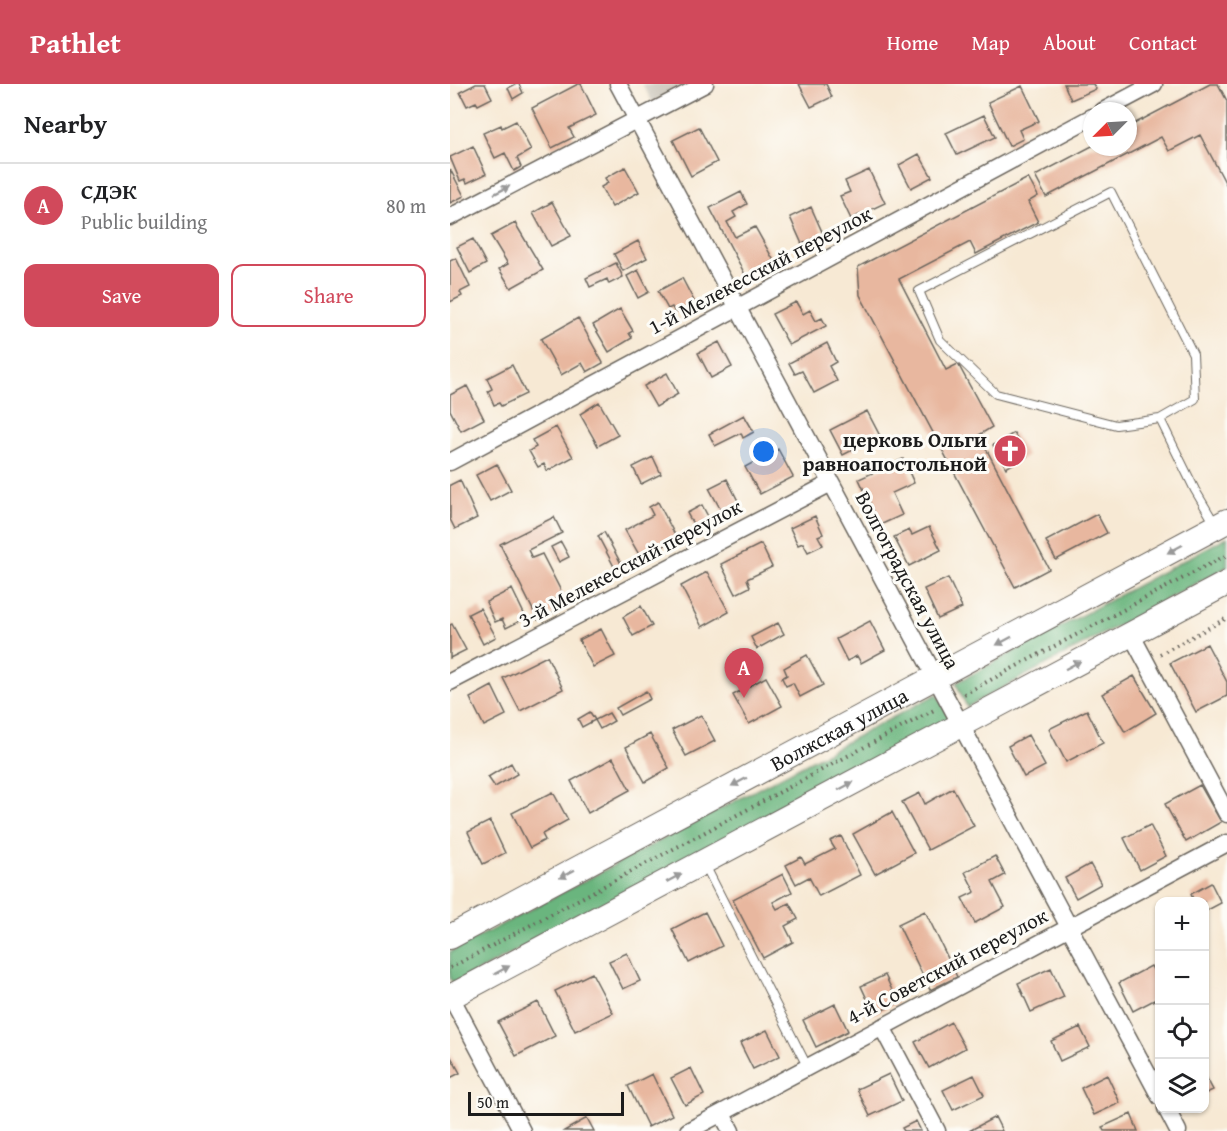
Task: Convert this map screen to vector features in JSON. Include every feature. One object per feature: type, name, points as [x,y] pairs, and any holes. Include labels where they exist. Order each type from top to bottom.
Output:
[{"type":"main road","name":"Волжская улица","points":[[450,937],[1222,524]]},
{"type":"main road","points":[[450,996],[1227,583]]},
{"type":"street","name":"Волгоградская улица","points":[[618,84],[1155,1088]]},
{"type":"street","points":[[450,217],[705,84]]},
{"type":"street","points":[[1120,102],[1154,84]]},
{"type":"street","name":"1-й Мелекесский переулок","points":[[450,462],[1083,122]]},
{"type":"street","name":"3-й Мелекесский переулок","points":[[450,682],[831,483]]},
{"type":"street","points":[[1131,634],[1227,814]]},
{"type":"street","name":"4-й Советский переулок","points":[[688,1131],[1227,843]]},
{"type":"street","points":[[450,996],[522,1131]]},
{"type":"street","points":[[882,1027],[937,1131]]},
{"type":"street","points":[[1169,1113],[1178,1131]]},
{"type":"street","points":[[722,1114],[731,1131]]},
{"type":"lane","points":[[1111,192],[1193,354],[1195,399],[1160,419],[1116,425],[996,394],[940,340],[919,291],[1111,192]]},
{"type":"lane","points":[[1160,419],[1195,490],[1222,524]]},
{"type":"lane","points":[[703,862],[807,1066]]},
{"type":"path","points":[[450,968],[1227,555]]},
{"type":"path","points":[[1146,661],[1227,618]]},
{"type":"shaded area","points":[[642,84],[687,84],[653,103]]},
{"type":"green space","points":[[1227,537],[1227,567],[967,707],[956,683]]},
{"type":"green space","points":[[937,694],[951,719],[454,984],[450,977],[450,952]]},
{"type":"building","points":[[476,84],[485,84],[492,98],[478,105],[476,102],[467,106],[460,92]]},
{"type":"building","points":[[519,84],[523,93],[513,99],[508,88]]},
{"type":"building","points":[[581,84],[596,115],[569,128],[574,137],[552,148],[532,108]]},
{"type":"building","points":[[799,84],[826,84],[832,97],[811,107]]},
{"type":"building","points":[[1064,84],[1093,84],[1096,89],[1071,100]]},
{"type":"building","points":[[1210,84],[1218,84],[1227,101],[1227,186],[1200,135],[1169,151],[1161,137],[1137,150],[1137,122]]},
{"type":"building","points":[[1022,86],[1039,121],[1019,130],[1023,139],[1009,146],[988,102]]},
{"type":"building","points":[[984,115],[995,137],[957,155],[946,133]]},
{"type":"building","points":[[516,121],[531,150],[517,158],[521,167],[514,171],[505,153],[495,158],[483,133]]},
{"type":"building","points":[[699,127],[717,162],[691,176],[673,140]]},
{"type":"building","points":[[473,146],[486,174],[467,183],[465,179],[460,181],[450,157]]},
{"type":"building","points":[[1083,151],[1083,156],[1125,156],[1046,197],[1035,176]]},
{"type":"building","points":[[919,154],[932,177],[911,188],[899,165]]},
{"type":"building","points":[[625,167],[639,192],[612,207],[601,187],[608,183],[605,178]]},
{"type":"building","points":[[450,169],[464,196],[450,203]]},
{"type":"building","points":[[869,170],[885,203],[851,219],[840,196],[850,192],[845,181]]},
{"type":"building","points":[[1028,178],[1038,196],[1028,202],[1038,222],[976,254],[970,242],[899,279],[946,370],[958,364],[992,427],[979,435],[1049,569],[1015,587],[860,295],[858,267]]},
{"type":"building","points":[[741,192],[747,204],[733,212],[736,217],[727,222],[735,237],[755,227],[774,261],[760,268],[763,274],[749,282],[710,208]]},
{"type":"building","points":[[552,202],[571,236],[551,246],[533,213]]},
{"type":"building","points":[[811,207],[823,234],[802,244],[790,217]]},
{"type":"building","points":[[515,223],[543,270],[511,288],[499,269],[508,264],[491,236]]},
{"type":"building","points":[[473,239],[486,264],[470,273],[457,247]]},
{"type":"building","points":[[638,241],[647,258],[623,271],[614,254]]},
{"type":"building","points":[[456,258],[470,287],[460,292],[462,296],[450,302],[450,261]]},
{"type":"building","points":[[616,263],[623,277],[609,284],[607,279],[590,287],[586,278]]},
{"type":"building","points":[[638,270],[649,292],[638,298],[627,276]]},
{"type":"building","points":[[682,278],[695,303],[675,313],[672,307],[668,309],[658,291]]},
{"type":"building","points":[[796,302],[803,314],[810,310],[816,321],[822,318],[826,326],[789,345],[772,314]]},
{"type":"building","points":[[620,309],[633,331],[629,333],[632,338],[609,352],[593,325]]},
{"type":"building","points":[[578,318],[603,363],[587,372],[582,363],[561,375],[541,339]]},
{"type":"building","points":[[719,342],[732,367],[711,378],[698,353]]},
{"type":"building","points":[[827,343],[836,362],[829,366],[837,381],[814,393],[802,371],[795,374],[789,363]]},
{"type":"building","points":[[512,365],[526,394],[501,406],[499,403],[494,405],[488,391],[492,389],[487,378]]},
{"type":"building","points":[[667,373],[678,394],[656,407],[644,386]]},
{"type":"building","points":[[467,386],[484,419],[461,431],[450,410],[450,395]]},
{"type":"building","points":[[599,402],[618,435],[598,446],[580,414]]},
{"type":"building","points":[[867,411],[880,436],[843,455],[830,430]]},
{"type":"building","points":[[744,415],[754,432],[743,438],[741,433],[715,446],[709,434]]},
{"type":"building","points":[[556,427],[573,457],[547,471],[544,464],[538,467],[529,451],[536,447],[532,440]]},
{"type":"building","name":"церковь Ольги равноапостольной","points":[[1014,433],[1027,456],[1006,468],[993,445]]},
{"type":"building","points":[[778,449],[793,477],[760,494],[745,467]]},
{"type":"building","points":[[653,457],[661,474],[641,484],[633,467]]},
{"type":"building","points":[[903,459],[914,483],[892,493],[902,515],[880,525],[859,479]]},
{"type":"building","points":[[497,464],[511,490],[490,501],[476,475]]},
{"type":"building","points":[[727,479],[739,503],[722,512],[709,488]]},
{"type":"building","points":[[460,480],[477,518],[455,529],[450,519],[450,485]]},
{"type":"building","points":[[658,502],[677,539],[641,558],[625,530],[653,515],[649,507]]},
{"type":"building","points":[[702,505],[714,528],[699,535],[687,513]]},
{"type":"building","points":[[1097,514],[1107,533],[1056,560],[1046,541]]},
{"type":"building","points":[[815,516],[823,534],[818,536],[823,545],[808,552],[803,543],[798,545],[790,528]]},
{"type":"building","points":[[554,517],[562,533],[528,550],[532,558],[542,554],[563,595],[550,602],[555,612],[538,620],[500,544]]},
{"type":"building","points":[[929,527],[941,550],[909,566],[894,537],[909,530],[912,535]]},
{"type":"building","points":[[604,532],[626,573],[619,576],[598,536]]},
{"type":"building","points":[[561,542],[569,557],[559,562],[551,547]]},
{"type":"building","points":[[761,544],[772,567],[747,579],[750,587],[736,594],[721,564]]},
{"type":"building","points":[[707,572],[729,612],[702,627],[681,586]]},
{"type":"building","points":[[948,578],[962,608],[938,619],[924,589]]},
{"type":"building","points":[[512,589],[526,618],[506,628],[502,619],[495,622],[486,602]]},
{"type":"building","points":[[641,606],[652,626],[633,636],[623,617]]},
{"type":"building","points":[[480,608],[496,637],[483,644],[468,614]]},
{"type":"building","points":[[870,621],[885,650],[861,663],[857,656],[847,661],[836,639]]},
{"type":"building","points":[[778,623],[784,634],[757,649],[751,637]]},
{"type":"building","points":[[452,624],[466,650],[450,658],[450,625]]},
{"type":"building","points":[[601,629],[615,656],[593,667],[579,640]]},
{"type":"building","points":[[1207,644],[1227,682],[1227,696],[1196,712],[1170,663]]},
{"type":"building","points":[[807,655],[823,685],[800,697],[793,683],[786,686],[782,678],[787,675],[784,668]]},
{"type":"building","points":[[547,656],[563,689],[520,711],[503,678]]},
{"type":"building","points":[[1134,676],[1156,713],[1125,732],[1102,694]]},
{"type":"building","points":[[766,677],[782,706],[749,724],[733,695]]},
{"type":"building","points":[[492,686],[506,715],[484,726],[470,698]]},
{"type":"building","points":[[646,691],[650,699],[620,715],[616,708]]},
{"type":"building","points":[[1087,710],[1103,743],[1066,762],[1049,729]]},
{"type":"building","points":[[590,712],[595,720],[582,727],[578,719]]},
{"type":"building","points":[[609,713],[614,721],[600,729],[595,720]]},
{"type":"building","points":[[701,715],[715,741],[686,756],[672,730]]},
{"type":"building","points":[[650,734],[669,768],[645,782],[626,747]]},
{"type":"building","points":[[1028,735],[1045,766],[1024,777],[1008,746]]},
{"type":"building","points":[[613,758],[630,790],[588,813],[571,781]]},
{"type":"building","points":[[511,763],[517,774],[495,787],[488,777]]},
{"type":"building","points":[[1200,785],[1221,822],[1186,842],[1165,804]]},
{"type":"building","points":[[953,788],[974,826],[928,850],[902,802],[920,793],[925,804]]},
{"type":"building","points":[[553,792],[568,820],[542,834],[545,840],[530,848],[512,813]]},
{"type":"building","points":[[892,812],[914,853],[875,874],[853,834]]},
{"type":"building","points":[[490,821],[505,853],[483,864],[468,832]]},
{"type":"building","points":[[1150,825],[1166,856],[1140,870],[1124,838]]},
{"type":"building","points":[[841,836],[860,875],[819,896],[809,877],[796,884],[786,865],[801,857],[805,864],[835,849],[830,841]]},
{"type":"building","points":[[995,856],[1005,875],[992,882],[1005,907],[975,923],[962,898],[975,892],[965,872]]},
{"type":"building","points":[[1090,864],[1101,884],[1076,898],[1065,878]]},
{"type":"building","points":[[783,874],[792,892],[773,902],[777,909],[789,903],[798,919],[785,926],[793,942],[763,958],[733,900]]},
{"type":"building","points":[[1211,883],[1221,903],[1209,909],[1209,897],[1192,897],[1191,894]]},
{"type":"building","points":[[925,911],[957,977],[930,990],[898,924]]},
{"type":"building","points":[[705,912],[722,946],[689,963],[672,929]]},
{"type":"building","points":[[627,953],[640,981],[623,989],[609,961]]},
{"type":"building","points":[[1151,966],[1155,973],[1155,1000],[1133,1011],[1119,983]]},
{"type":"building","points":[[1051,968],[1064,997],[1031,1012],[1018,983]]},
{"type":"building","points":[[592,973],[613,1013],[575,1031],[555,991]]},
{"type":"building","points":[[885,975],[898,1003],[874,1014],[861,986]]},
{"type":"building","points":[[538,1002],[555,1036],[516,1056],[498,1022]]},
{"type":"building","points":[[835,1004],[848,1031],[816,1047],[803,1020]]},
{"type":"building","points":[[951,1022],[965,1048],[929,1068],[915,1042]]},
{"type":"building","points":[[1080,1027],[1090,1047],[1060,1061],[1051,1041]]},
{"type":"building","points":[[767,1030],[780,1056],[753,1069],[740,1043]]},
{"type":"building","points":[[450,1055],[460,1073],[450,1078]]},
{"type":"building","points":[[691,1068],[704,1095],[685,1105],[671,1078]]},
{"type":"building","points":[[652,1074],[672,1115],[648,1127],[628,1086]]},
{"type":"building","points":[[889,1074],[902,1101],[870,1116],[857,1089]]},
{"type":"building","points":[[974,1075],[984,1095],[953,1110],[943,1090]]},
{"type":"building","points":[[1107,1075],[1120,1103],[1094,1115],[1081,1088]]},
{"type":"building","points":[[1131,1114],[1138,1131],[1104,1131],[1102,1127]]},
{"type":"building","points":[[995,1117],[1002,1131],[969,1131]]},
{"type":"building","points":[[587,1118],[594,1131],[564,1131]]},
{"type":"building","points":[[916,1121],[921,1131],[904,1131],[902,1128]]},
{"type":"place","name":"церковь Ольги равноапостольной","points":[[1010,451]]},
{"type":"place","name":"СДЭК","points":[[744,698]]}]
